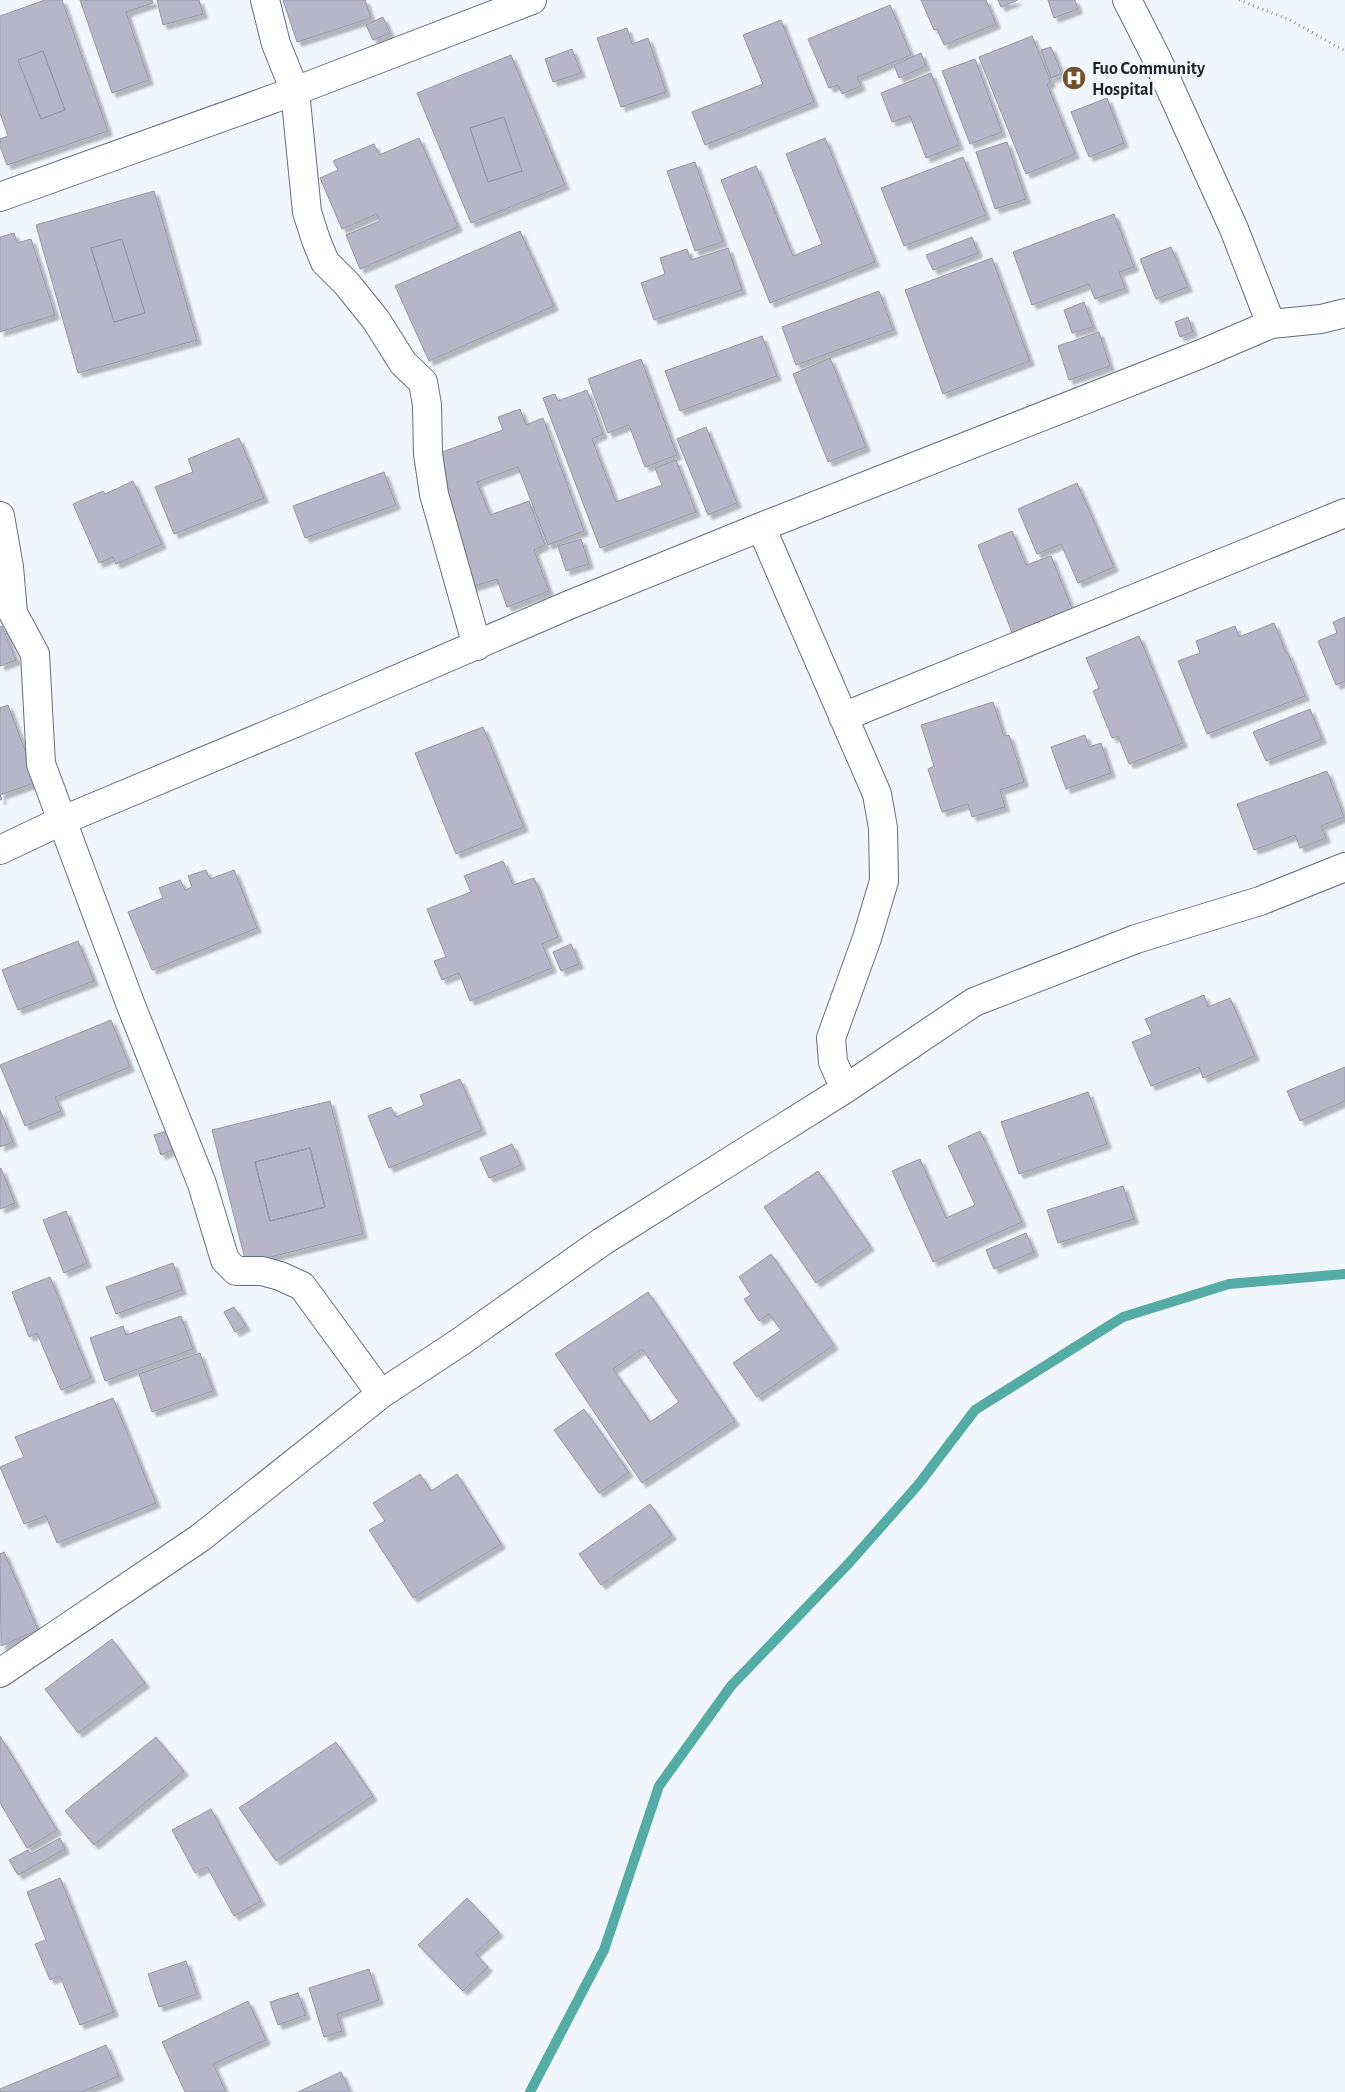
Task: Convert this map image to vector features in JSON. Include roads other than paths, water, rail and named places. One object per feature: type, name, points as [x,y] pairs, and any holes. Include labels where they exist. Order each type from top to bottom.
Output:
[{"type":"street","points":[[265,0],[276,44],[295,91],[307,212],[319,248],[325,262],[347,284],[376,320],[402,364],[423,382],[427,405],[428,454],[434,494],[477,646]]},
{"type":"street","points":[[0,197],[295,91],[532,0]]},
{"type":"street","points":[[1127,0],[1156,57],[1222,202],[1271,324]]},
{"type":"street","points":[[0,850],[61,821],[568,606],[761,527],[1201,354],[1271,324],[1321,319],[1345,313]]},
{"type":"street","points":[[843,717],[1345,513]]},
{"type":"street","points":[[0,516],[8,567],[12,613],[35,654],[41,764],[126,994],[202,1184],[225,1260],[236,1271],[262,1272],[280,1276],[302,1286],[381,1394]]},
{"type":"street","points":[[761,527],[877,794],[883,828],[884,881],[867,938],[831,1038],[833,1062],[846,1089]]},
{"type":"street","points":[[0,1673],[200,1538],[381,1394],[460,1342],[603,1241],[846,1089],[974,1002],[1136,939],[1260,901],[1345,867]]},
{"type":"waterway","points":[[530,2092],[604,1950],[659,1786],[731,1686],[849,1563],[918,1485],[975,1410],[1123,1317],[1229,1284],[1345,1274]]},
{"type":"place","name":"Fuo Community Hospital","points":[[1074,78]]}]
